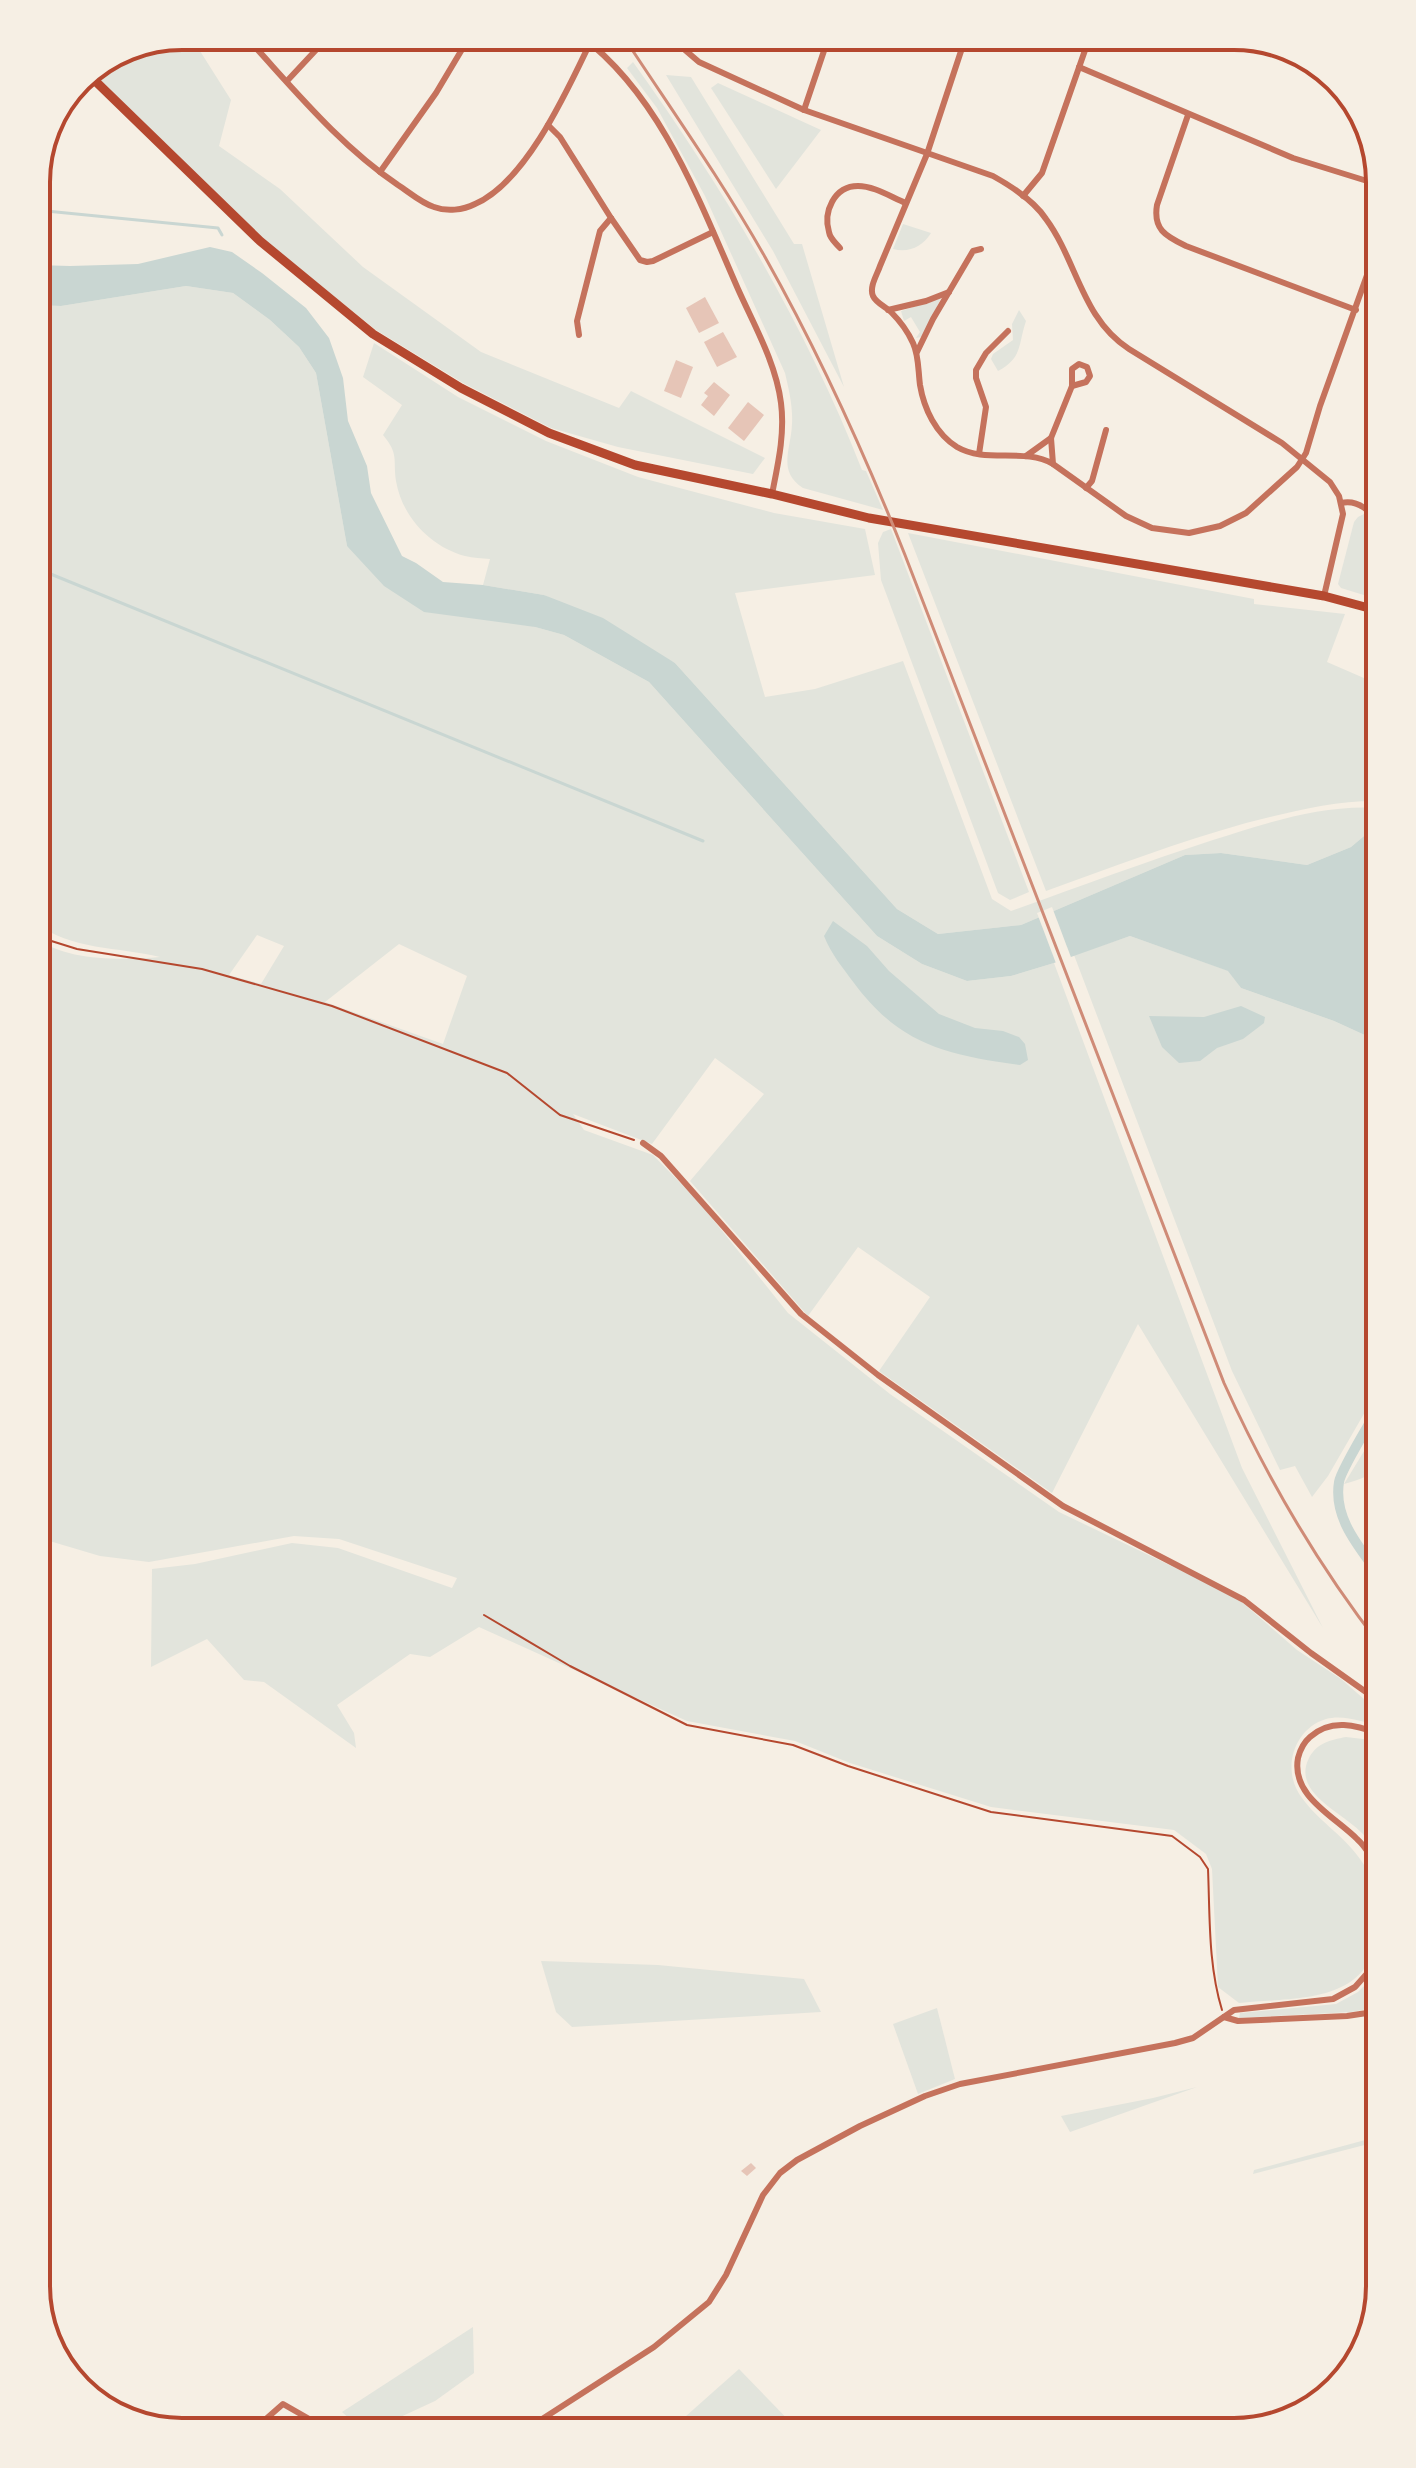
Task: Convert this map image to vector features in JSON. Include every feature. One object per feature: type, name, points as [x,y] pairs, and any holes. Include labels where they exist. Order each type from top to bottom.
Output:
[{"type":"main road","points":[[96,82],[260,241],[373,334],[461,388],[549,433],[635,465],[869,518],[1324,596],[1366,607]]},
{"type":"street","points":[[258,50],[345,144],[430,206],[446,209],[467,207],[483,201],[505,183],[548,125],[587,50]]},
{"type":"street","points":[[287,81],[316,50]]},
{"type":"street","points":[[380,172],[436,93],[462,50]]},
{"type":"street","points":[[597,50],[619,71],[661,129],[713,232],[773,370],[778,385],[782,424],[772,494]]},
{"type":"street","points":[[685,50],[699,62],[804,110],[993,176],[1023,196],[1051,226],[1089,303],[1109,334],[1282,443],[1330,482],[1341,503],[1343,523],[1324,596]]},
{"type":"street","points":[[804,110],[824,50]]},
{"type":"street","points":[[961,50],[927,154],[873,285],[874,298],[905,330],[917,352],[922,392],[934,425],[958,448],[979,454],[1040,458],[1141,524],[1165,531],[1189,533],[1220,526],[1241,516],[1297,467],[1302,459],[1366,280]]},
{"type":"street","points":[[1023,196],[1042,173],[1085,50]]},
{"type":"street","points":[[1079,67],[1293,158],[1366,181]]},
{"type":"street","points":[[1188,115],[1157,205],[1156,219],[1161,230],[1186,246],[1356,310]]},
{"type":"street","points":[[548,125],[560,137],[640,260],[653,261],[713,232]]},
{"type":"street","points":[[840,248],[829,232],[828,212],[843,189],[865,187],[906,203]]},
{"type":"street","points":[[579,335],[577,321],[600,231],[611,218]]},
{"type":"street","points":[[917,352],[973,251],[981,249]]},
{"type":"street","points":[[888,310],[949,292]]},
{"type":"street","points":[[979,454],[986,407],[976,370],[986,353],[1008,331]]},
{"type":"street","points":[[1053,464],[1051,438],[1072,386]]},
{"type":"street","points":[[1086,488],[1092,481],[1106,430]]},
{"type":"street","points":[[1026,456],[1051,438]]},
{"type":"street","points":[[1341,503],[1349,501],[1366,509]]},
{"type":"street","points":[[643,1143],[661,1156],[801,1314],[878,1375],[1063,1506],[1244,1600],[1366,1692]]},
{"type":"street","points":[[1366,1729],[1353,1725],[1329,1726],[1312,1735],[1306,1741],[1297,1770],[1302,1787],[1366,1850]]},
{"type":"street","points":[[544,2418],[654,2347],[709,2302],[726,2275],[763,2195],[780,2173],[814,2149],[925,2096],[953,2086],[1175,2043],[1193,2038],[1234,2010],[1333,1999],[1355,1987],[1366,1975]]},
{"type":"street","points":[[1224,2017],[1238,2021],[1366,2013]]},
{"type":"street","points":[[267,2418],[283,2404],[308,2418]]},
{"type":"path","points":[[50,941],[77,949],[202,969],[332,1006],[507,1073],[560,1115],[643,1143]]},
{"type":"path","points":[[484,1615],[570,1666],[687,1725],[793,1745],[991,1812],[1172,1836],[1200,1857],[1208,1869],[1214,1986],[1224,2017]]},
{"type":"path","points":[[1358,1839],[1366,1833]]},
{"type":"shaded area","points":[[164,51],[200,51],[231,100],[219,146],[280,189],[363,267],[481,352],[619,408],[631,391],[765,458],[753,474],[618,447],[551,428],[463,383],[376,330],[263,239],[100,80],[139,57]]},
{"type":"shaded area","points":[[633,62],[699,159],[760,259],[815,363],[883,510],[803,488],[790,474],[787,459],[792,411],[785,373],[705,196],[657,108],[627,68]]},
{"type":"shaded area","points":[[666,75],[691,77],[794,244],[802,244],[844,387],[773,251]]},
{"type":"shaded area","points":[[718,83],[821,130],[776,189],[711,88]]},
{"type":"shaded area","points":[[903,224],[931,233],[915,248],[893,249]]},
{"type":"shaded area","points":[[210,247],[232,252],[306,308],[329,338],[343,378],[348,421],[367,466],[371,493],[402,556],[443,582],[544,595],[603,618],[675,663],[897,909],[938,934],[1021,925],[1185,855],[1221,853],[1307,865],[1351,847],[1366,834],[1366,1036],[1241,988],[1228,971],[1130,936],[1011,976],[967,981],[922,964],[877,936],[649,682],[564,635],[535,627],[424,612],[384,586],[347,546],[316,373],[299,347],[270,320],[233,293],[186,286],[50,306],[50,265],[138,264]]},
{"type":"shaded area","points":[[186,286],[233,293],[270,320],[299,347],[316,373],[347,546],[535,627],[564,635],[649,682],[877,936],[922,964],[967,981],[1011,976],[1054,963],[1242,1468],[1323,1628],[1138,1324],[1052,1493],[879,1371],[930,1297],[858,1247],[808,1316],[690,1181],[764,1094],[715,1058],[652,1144],[573,1114],[584,1130],[653,1155],[699,1202],[788,1313],[890,1394],[1059,1512],[1236,1597],[1297,1650],[1341,1679],[1366,1701],[1366,1722],[1339,1717],[1315,1724],[1298,1741],[1292,1764],[1292,1776],[1302,1798],[1357,1855],[1366,1869],[1366,1964],[1346,1984],[1307,1997],[1239,2003],[1218,1987],[1212,1869],[1206,1854],[1174,1830],[991,1807],[850,1763],[795,1741],[687,1721],[479,1627],[430,1657],[410,1654],[337,1705],[354,1733],[356,1748],[264,1682],[244,1680],[207,1639],[151,1667],[152,1569],[195,1564],[292,1543],[338,1548],[452,1588],[457,1578],[339,1539],[294,1536],[149,1562],[100,1556],[50,1541],[50,946],[95,958],[160,957],[79,943],[50,932],[50,306]],"holes":[[[257,935],[284,946],[261,984],[229,975]],[[399,944],[467,976],[443,1044],[325,1002]]]},
{"type":"shaded area","points":[[941,298],[924,333],[916,338],[920,332],[911,317],[904,321],[901,311]]},
{"type":"shaded area","points":[[1019,310],[1026,321],[1016,356],[998,371],[991,359],[993,354],[1013,340],[1012,324]]},
{"type":"shaded area","points":[[374,343],[458,397],[546,441],[638,477],[774,513],[865,529],[875,575],[735,593],[765,697],[815,689],[903,661],[992,899],[1011,911],[1188,848],[1295,816],[1366,808],[1366,834],[1351,847],[1307,865],[1221,853],[1185,855],[1021,925],[938,934],[897,909],[675,663],[544,595],[483,585],[490,559],[453,552],[420,529],[399,494],[393,452],[383,435],[402,405],[363,377]]},
{"type":"shaded area","points":[[1364,514],[1366,516],[1366,596],[1341,588],[1338,584],[1354,522]]},
{"type":"shaded area","points":[[891,529],[1029,892],[1010,900],[998,893],[881,580],[878,543],[883,532]]},
{"type":"shaded area","points":[[908,533],[1254,599],[1254,604],[1345,614],[1327,662],[1366,679],[1366,801],[1296,811],[1246,823],[1046,891]]},
{"type":"shaded area","points":[[833,921],[867,946],[889,971],[939,1014],[975,1028],[1003,1031],[1019,1037],[1025,1044],[1028,1060],[1020,1065],[970,1057],[927,1044],[907,1034],[871,1004],[830,949],[824,936]]},
{"type":"shaded area","points":[[1130,936],[1229,971],[1241,988],[1366,1036],[1366,1410],[1328,1476],[1312,1497],[1295,1466],[1280,1470],[1232,1371],[1074,955]]},
{"type":"shaded area","points":[[1241,1006],[1265,1017],[1264,1023],[1243,1039],[1217,1048],[1200,1061],[1179,1063],[1162,1047],[1149,1016],[1204,1017]]},
{"type":"shaded area","points":[[1366,1448],[1366,1476],[1344,1484]]},
{"type":"shaded area","points":[[1335,1739],[1366,1739],[1366,1839],[1322,1801],[1307,1782],[1305,1770],[1312,1753]]},
{"type":"shaded area","points":[[541,1961],[658,1965],[804,1979],[821,2012],[572,2027],[556,2012]]},
{"type":"shaded area","points":[[1366,1984],[1366,2009],[1239,2018],[1240,2013],[1336,2004]]},
{"type":"shaded area","points":[[937,2008],[955,2079],[918,2094],[893,2024]]},
{"type":"shaded area","points":[[1197,2087],[1070,2132],[1061,2116],[1153,2098]]},
{"type":"shaded area","points":[[1366,2140],[1366,2145],[1253,2174],[1254,2170]]},
{"type":"shaded area","points":[[473,2327],[474,2373],[435,2401],[398,2418],[349,2418],[342,2412]]},
{"type":"shaded area","points":[[739,2369],[786,2418],[684,2418]]},
{"type":"pier","points":[[1052,907],[1072,960],[1057,966],[1037,913]]},
{"type":"building","points":[[705,297],[719,323],[699,333],[686,308]]},
{"type":"building","points":[[723,332],[737,357],[717,367],[704,342]]},
{"type":"building","points":[[676,360],[693,367],[681,398],[664,391]]},
{"type":"building","points":[[714,382],[730,395],[714,416],[701,405],[708,396],[704,393]]},
{"type":"building","points":[[748,402],[764,415],[744,441],[728,428]]},
{"type":"building","points":[[751,2163],[756,2168],[747,2176],[741,2171]]},
{"type":"waterway","points":[[50,211],[218,228],[222,235]]},
{"type":"waterway","points":[[50,574],[703,841]]},
{"type":"waterway","points":[[1366,1430],[1345,1467],[1338,1496],[1344,1521],[1366,1557]]},
{"type":"railway","points":[[632,50],[749,229],[840,403],[905,555],[1224,1383],[1257,1452],[1294,1518],[1366,1626]]}]
